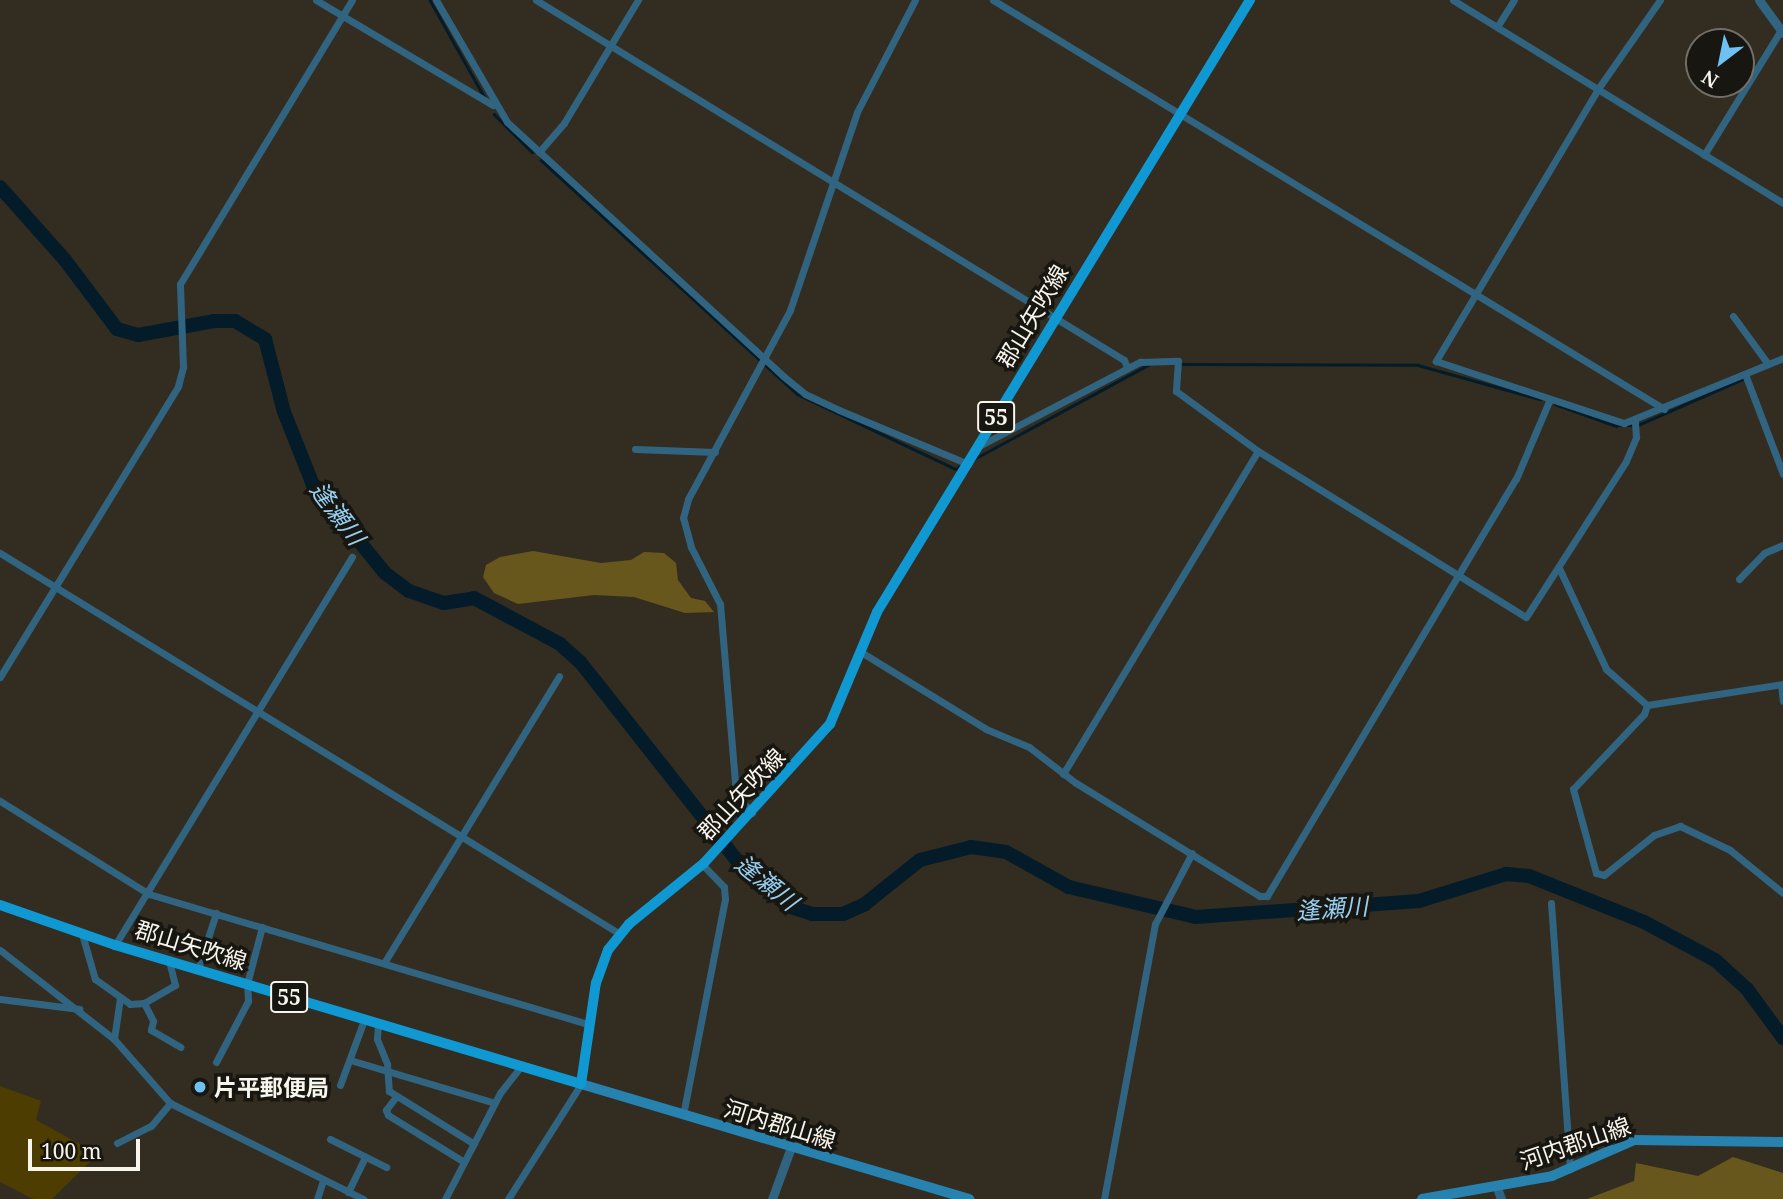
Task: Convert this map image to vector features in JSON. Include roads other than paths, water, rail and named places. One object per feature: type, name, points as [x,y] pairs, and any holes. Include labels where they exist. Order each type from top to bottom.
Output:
[{"type":"main road","name":"郡山矢吹線","points":[[0,905],[115,945],[580,1084],[588,1024],[600,969],[620,934],[704,864],[830,724],[877,612],[1250,0]]},
{"type":"main road","name":"河内郡山線","points":[[580,1084],[969,1199]]},
{"type":"main road","name":"河内郡山線","points":[[1422,1199],[1570,1169],[1633,1140],[1783,1142]]},
{"type":"street","points":[[316,0],[494,106],[539,152],[805,394],[968,464]]},
{"type":"street","points":[[0,677],[178,386],[183,276],[352,0]]},
{"type":"street","points":[[436,0],[494,106]]},
{"type":"street","points":[[536,0],[1124,360],[1127,368]]},
{"type":"street","points":[[539,152],[564,123],[638,0]]},
{"type":"street","points":[[752,813],[736,794],[720,604],[691,547],[683,519],[688,499],[766,360],[790,310],[865,93],[915,0]]},
{"type":"street","points":[[993,0],[1181,112],[1664,409]]},
{"type":"street","points":[[1453,0],[1783,203]]},
{"type":"street","points":[[1497,27],[1514,0]]},
{"type":"street","points":[[1660,0],[1598,89],[1436,361],[1611,421],[1635,421],[1783,358]]},
{"type":"street","points":[[1704,155],[1782,32],[1759,0]]},
{"type":"street","points":[[1733,316],[1769,364]]},
{"type":"street","points":[[979,446],[1127,368],[1146,361],[1178,361],[1176,391],[1258,451],[1458,579],[1526,617],[1631,451],[1635,421]]},
{"type":"street","points":[[1745,374],[1783,474]]},
{"type":"street","points":[[861,652],[986,729],[1029,747],[1063,774],[1260,896],[1270,894],[1516,479],[1550,399]]},
{"type":"street","points":[[635,449],[715,452]]},
{"type":"street","points":[[1063,774],[1258,451]]},
{"type":"street","points":[[1739,579],[1764,553],[1783,545]]},
{"type":"street","points":[[0,553],[620,934]]},
{"type":"street","points":[[115,945],[352,557]]},
{"type":"street","points":[[1559,568],[1606,669],[1647,705],[1782,685],[1783,701]]},
{"type":"street","points":[[384,963],[559,676]]},
{"type":"street","points":[[1647,705],[1644,714],[1573,789],[1596,873],[1604,875],[1654,835],[1680,826],[1730,850],[1783,893]]},
{"type":"street","points":[[0,801],[146,892],[588,1024]]},
{"type":"street","points":[[1104,1199],[1155,924],[1192,853]]},
{"type":"street","points":[[683,1115],[725,899],[724,887],[704,864]]},
{"type":"street","points":[[1551,904],[1570,1169]]},
{"type":"street","points":[[198,969],[216,914]]},
{"type":"street","points":[[216,1062],[248,1001],[247,984],[262,927]]},
{"type":"street","points":[[82,934],[92,975],[120,998],[133,1004],[144,1003],[175,985],[169,961]]},
{"type":"street","points":[[0,950],[79,1009],[114,1039],[170,1103],[363,1199]]},
{"type":"street","points":[[114,1039],[120,998]]},
{"type":"street","points":[[0,999],[79,1009]]},
{"type":"street","points":[[144,1003],[153,1019],[152,1030],[180,1047]]},
{"type":"street","points":[[340,1085],[364,1020]]},
{"type":"street","points":[[378,1024],[377,1039],[388,1071],[388,1088],[395,1098],[474,1144]]},
{"type":"street","points":[[350,1060],[495,1103]]},
{"type":"street","points":[[445,1199],[495,1103],[522,1065]]},
{"type":"street","points":[[508,1199],[580,1084]]},
{"type":"street","points":[[395,1098],[386,1110],[388,1115],[464,1162]]},
{"type":"street","points":[[117,1143],[150,1126],[170,1103]]},
{"type":"street","points":[[330,1139],[386,1167]]},
{"type":"street","points":[[772,1199],[791,1147]]},
{"type":"street","points":[[348,1192],[365,1157]]},
{"type":"street","points":[[317,1199],[323,1180]]},
{"type":"street","points":[[1496,1185],[1501,1199]]},
{"type":"waterway","points":[[430,0],[485,98]]},
{"type":"waterway","points":[[494,114],[532,152]]},
{"type":"waterway","points":[[541,160],[797,394],[956,469],[962,465]]},
{"type":"waterway","name":"逢瀬川","points":[[0,187],[65,260],[117,329],[138,335],[214,321],[235,321],[265,339],[284,412],[313,485],[385,573],[409,591],[444,603],[474,598],[560,644],[581,663],[735,858],[791,907],[812,914],[843,914],[865,904],[920,860],[971,847],[1006,852],[1069,887],[1196,917],[1419,901],[1506,874],[1529,876],[1644,922],[1715,960],[1747,989],[1783,1038]]},
{"type":"waterway","points":[[974,459],[1150,364]]},
{"type":"waterway","points":[[1181,364],[1418,365],[1540,399]]},
{"type":"waterway","points":[[1555,404],[1616,426],[1636,426],[1745,378]]},
{"type":"place","name":"片平郵便局","points":[[200,1087]]}]
